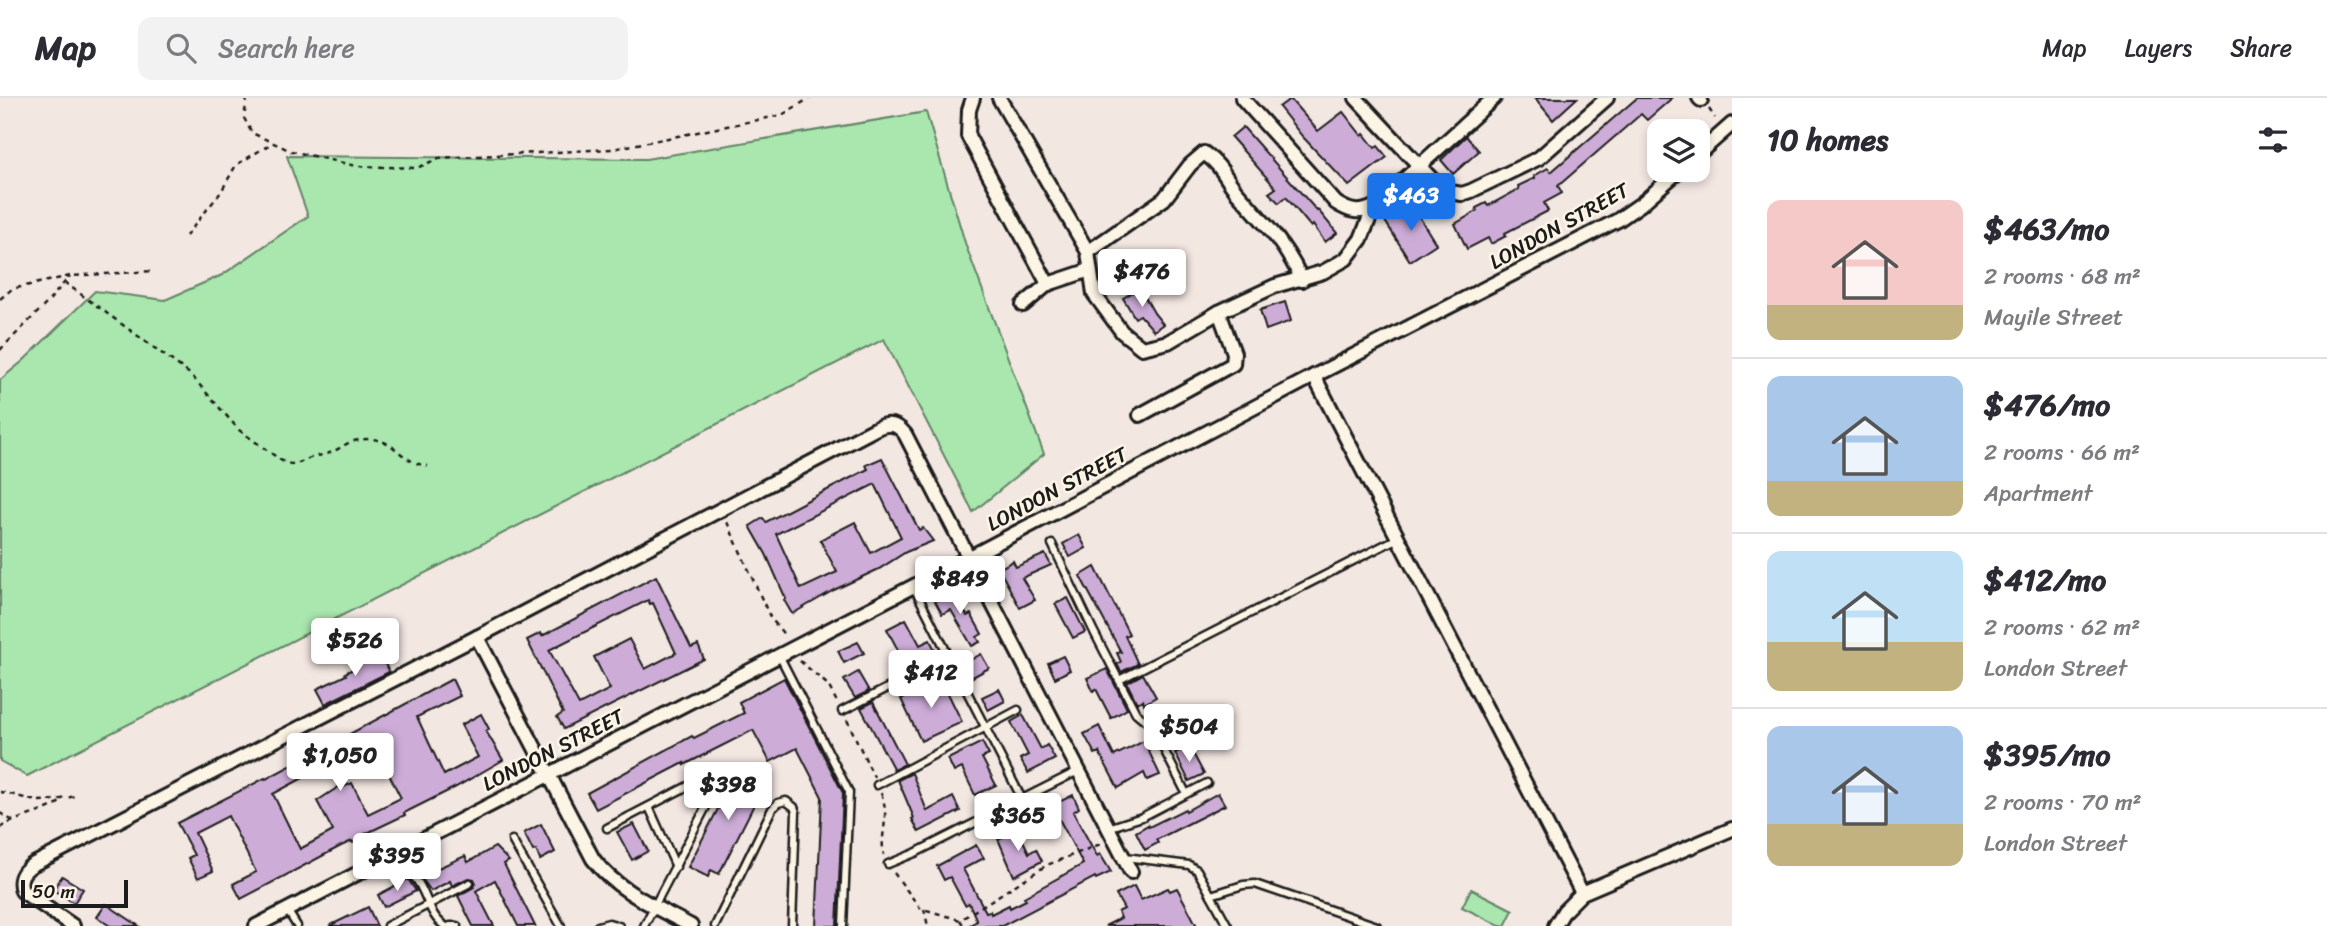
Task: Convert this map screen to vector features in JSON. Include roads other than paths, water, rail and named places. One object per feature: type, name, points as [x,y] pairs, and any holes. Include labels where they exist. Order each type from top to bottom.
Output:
[{"type":"street","points":[[973,98],[969,110],[968,136],[1048,284]]},
{"type":"street","points":[[999,98],[1088,252],[1094,294],[1122,332],[1142,348],[1168,342],[1219,312],[1275,286],[1323,272],[1346,259],[1361,239],[1374,207]]},
{"type":"street","points":[[1242,98],[1336,203],[1356,212],[1374,207],[1494,98]]},
{"type":"street","points":[[1356,98],[1440,188],[1462,194],[1539,158],[1607,98]]},
{"type":"street","points":[[1710,143],[1732,124]]},
{"type":"street","points":[[1088,252],[1164,199],[1190,165],[1204,153],[1219,164],[1235,189],[1264,220],[1289,254],[1301,280]]},
{"type":"street","name":"LONDON STREET","points":[[256,926],[1618,220],[1666,182]]},
{"type":"street","points":[[1023,304],[1048,284],[1090,270]]},
{"type":"street","points":[[1140,415],[1233,364],[1234,353],[1219,312]]},
{"type":"street","points":[[1314,376],[1582,893]]},
{"type":"street","points":[[73,926],[22,891],[19,883],[21,876],[32,864],[477,637],[877,428],[893,424],[905,434],[1132,872]]},
{"type":"street","points":[[477,637],[547,774],[601,871],[621,887],[691,926]]},
{"type":"street","points":[[1555,926],[1564,911],[1582,893],[1732,829]]},
{"type":"lane","points":[[1119,680],[1398,538]]},
{"type":"lane","points":[[1052,544],[1136,713],[1152,726],[1186,793]]},
{"type":"lane","points":[[913,586],[1022,799]]},
{"type":"lane","points":[[779,655],[849,792],[843,926]]},
{"type":"lane","points":[[842,711],[949,657]]},
{"type":"lane","points":[[877,785],[1018,710]]},
{"type":"lane","points":[[888,864],[1078,771]]},
{"type":"lane","points":[[607,828],[713,773],[720,776],[644,926]]},
{"type":"lane","points":[[1110,833],[1207,783]]},
{"type":"lane","points":[[715,926],[772,809],[778,803],[786,801],[794,807],[796,813],[792,926]]},
{"type":"lane","points":[[649,807],[676,867]]},
{"type":"lane","points":[[512,840],[561,926]]},
{"type":"lane","points":[[1123,856],[1189,865],[1197,870],[1228,926]]},
{"type":"lane","points":[[408,872],[418,881],[440,923],[457,926]]},
{"type":"lane","points":[[387,926],[470,883]]},
{"type":"lane","points":[[1210,895],[1255,884],[1377,926]]},
{"type":"lane","points":[[287,910],[297,926]]},
{"type":"lane","points":[[597,926],[609,923],[619,926]]}]
